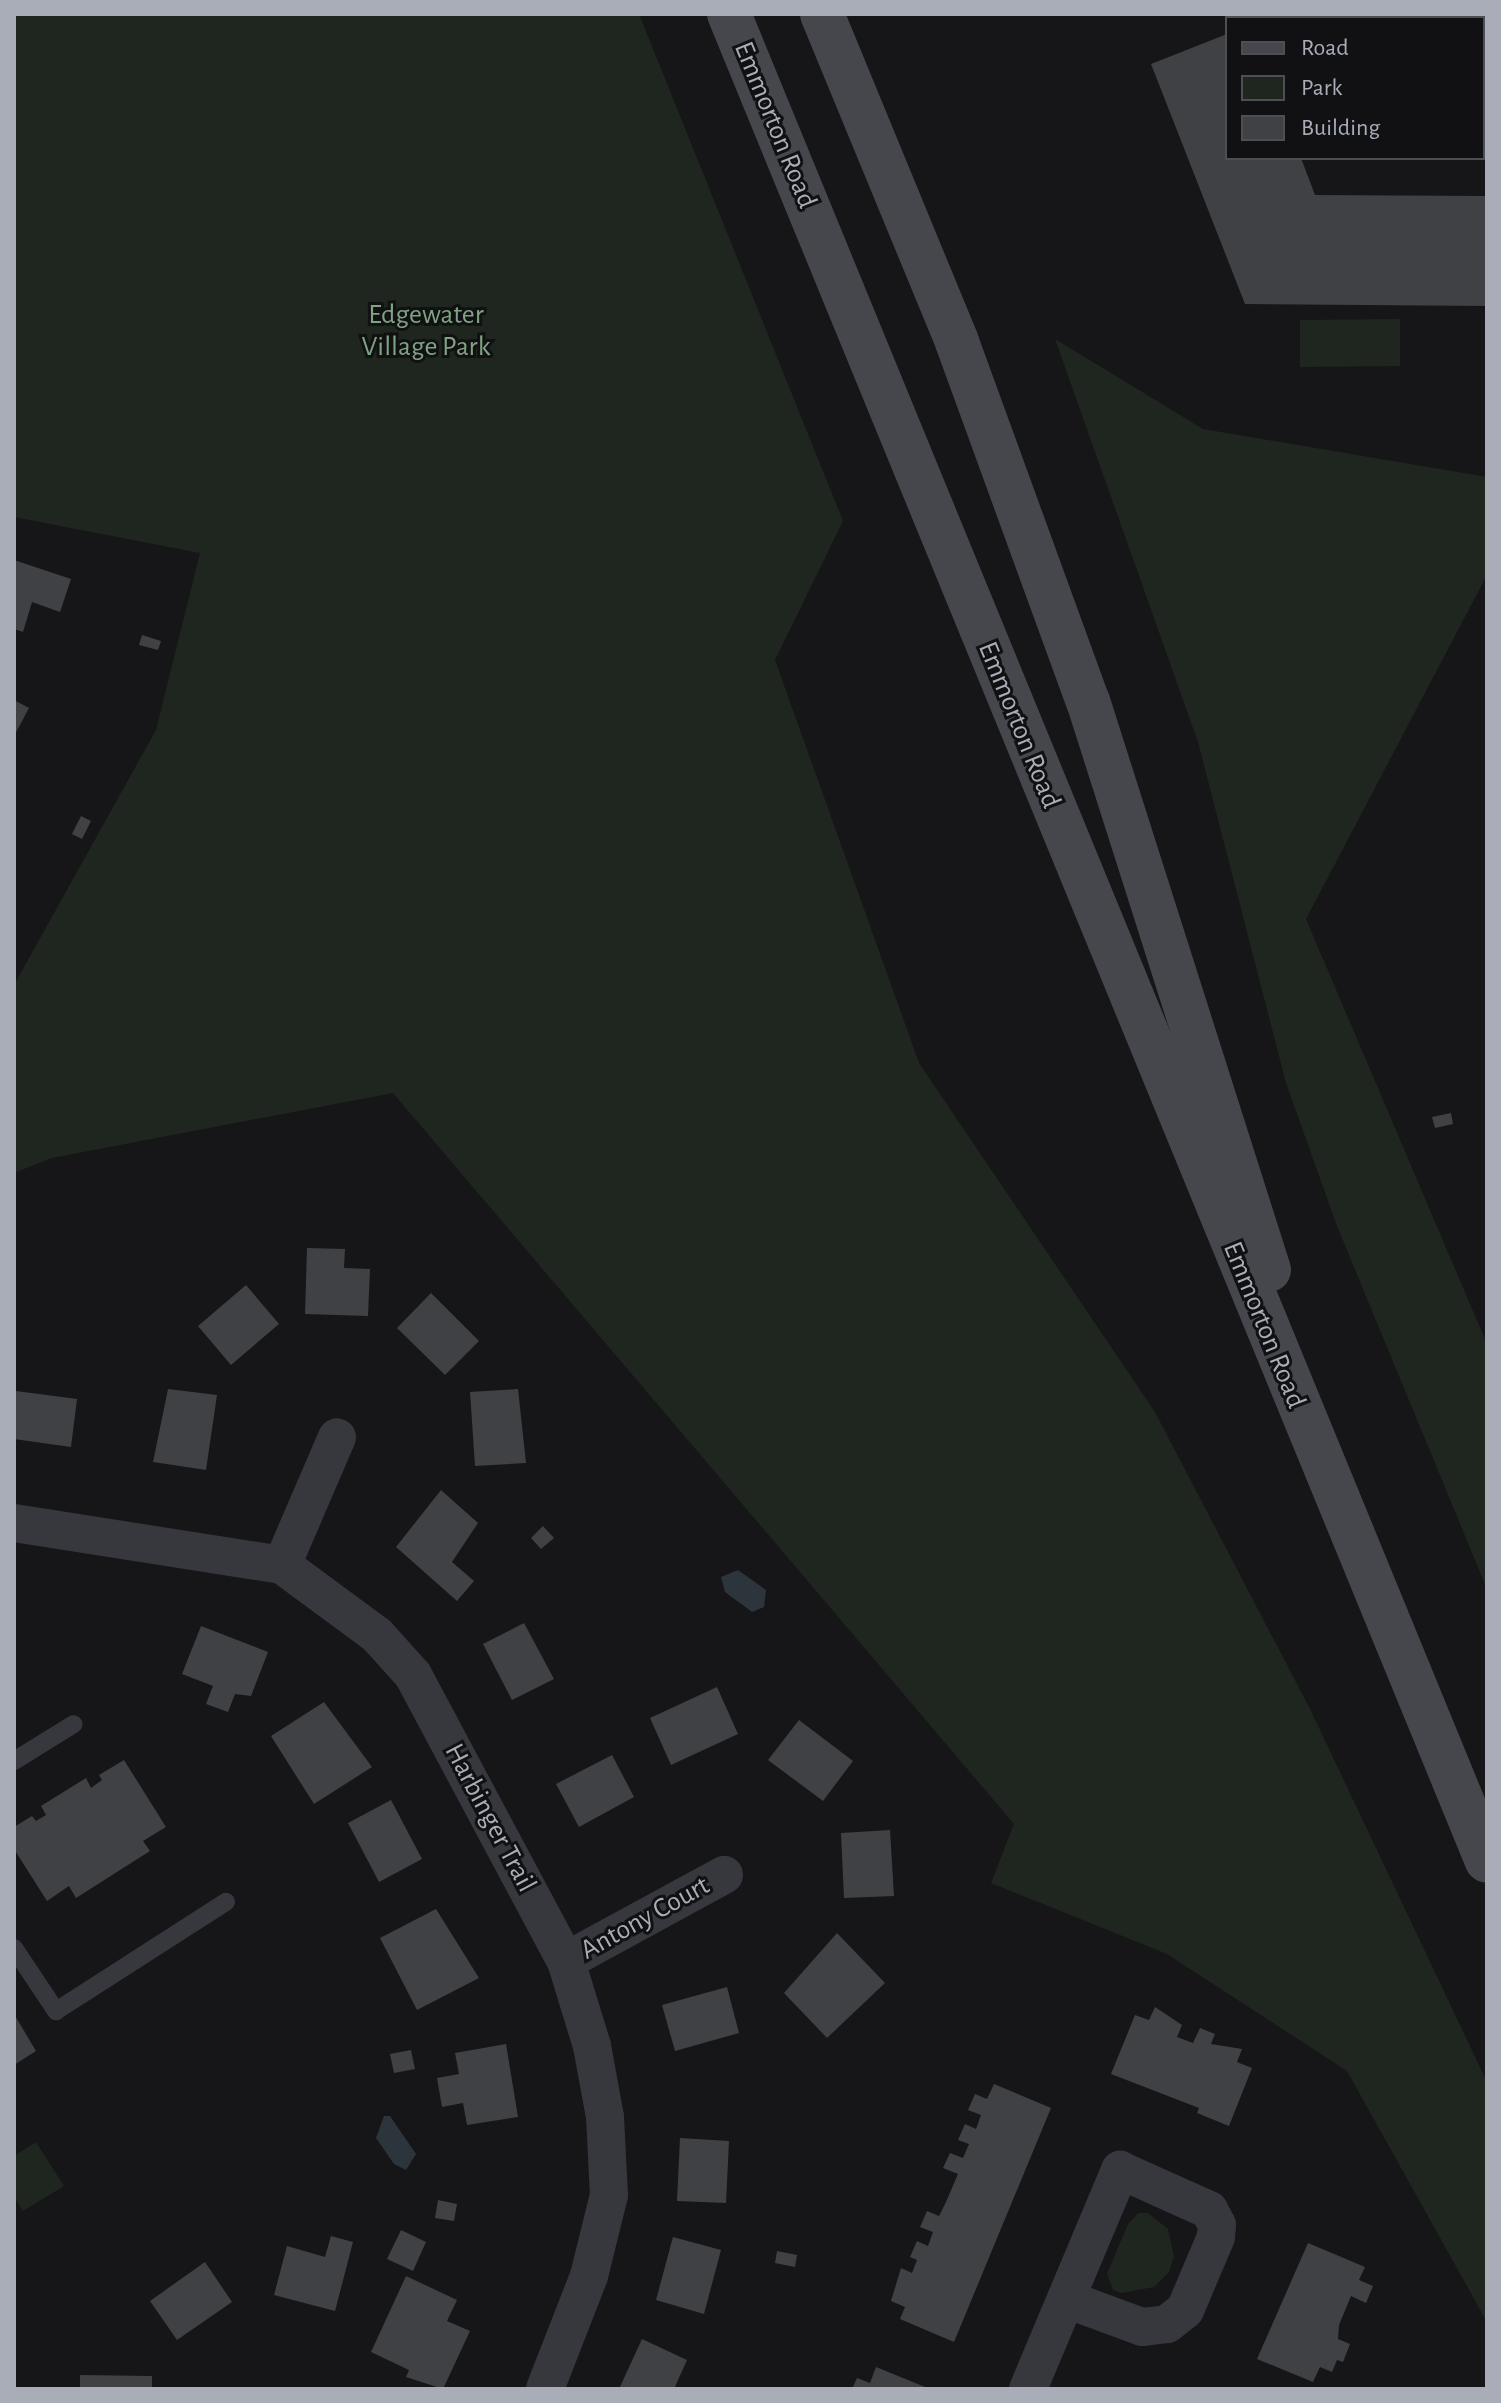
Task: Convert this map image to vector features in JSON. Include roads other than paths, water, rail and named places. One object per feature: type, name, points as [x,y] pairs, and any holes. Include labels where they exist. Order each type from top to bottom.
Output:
[{"type":"main road","name":"Emmorton Road","points":[[729,14],[1309,1436],[1487,1861]]},
{"type":"main road","name":"Emmorton Road","points":[[822,14],[957,342],[1088,701],[1263,1250],[1309,1436]]},
{"type":"street","points":[[282,1565],[337,1437]]},
{"type":"street","name":"Harbinger Trail","points":[[14,1523],[282,1565],[377,1635],[413,1675],[566,1961],[592,2046],[605,2117],[609,2195],[589,2276],[545,2389]]},
{"type":"street","name":"Antony Court","points":[[566,1961],[724,1875]]},
{"type":"street","points":[[1028,2389],[1066,2299]]},
{"type":"lane","points":[[14,1761],[74,1724]]},
{"type":"lane","points":[[14,1948],[56,2011],[226,1902]]},
{"type":"park label","name":"Edgewater Village Park","points":[[426,331]]}]
